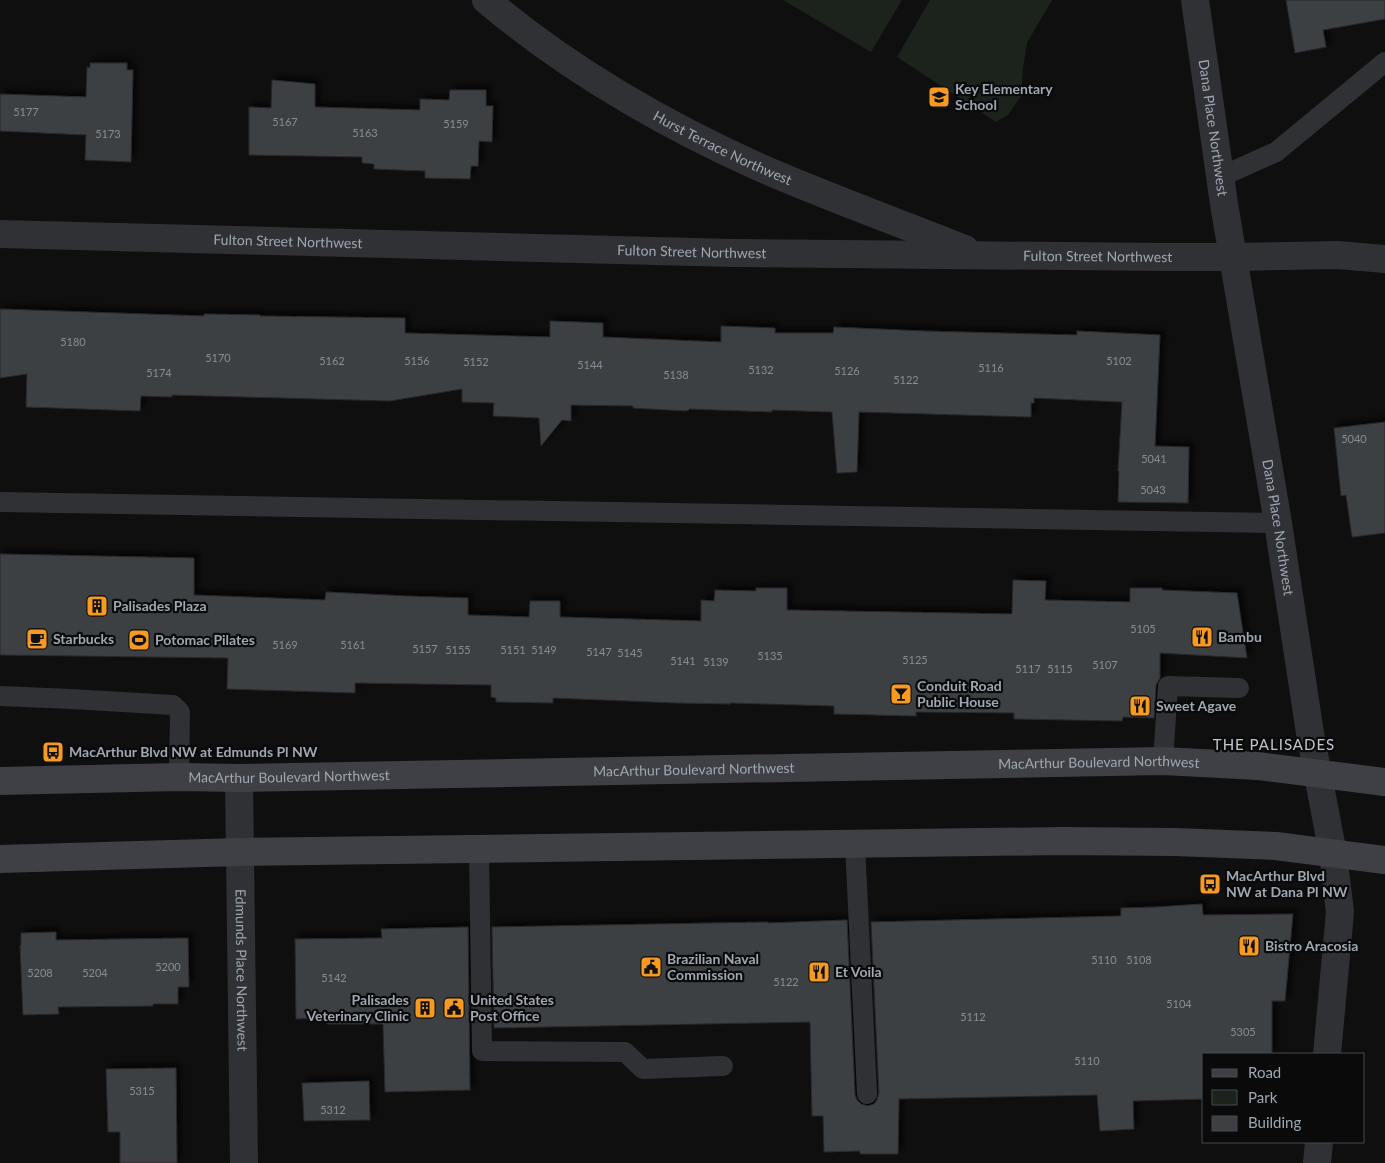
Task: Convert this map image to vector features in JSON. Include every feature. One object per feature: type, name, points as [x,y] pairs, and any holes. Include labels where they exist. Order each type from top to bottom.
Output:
[{"type":"main road","name":"MacArthur Boulevard Northwest","points":[[0,781],[1163,761],[1258,766],[1385,782]]},
{"type":"main road","points":[[0,860],[240,852],[1064,841],[1276,846],[1385,860]]},
{"type":"street","name":"Hurst Terrace Northwest","points":[[486,0],[536,39],[597,80],[636,104],[697,137],[750,163],[793,181],[981,255]]},
{"type":"street","name":"Dana Place Northwest","points":[[1195,0],[1220,177],[1278,523],[1310,734],[1333,854],[1340,912],[1327,1053]]},
{"type":"street","name":"Fulton Street Northwest","points":[[0,234],[734,253],[1233,257],[1338,255],[1385,259]]},
{"type":"street","name":"Edmunds Place Northwest","points":[[239,778],[244,1163]]},
{"type":"street","points":[[1317,1163],[1319,1143]]},
{"type":"lane","points":[[1220,177],[1276,152],[1385,62]]},
{"type":"lane","points":[[0,502],[1278,523]]},
{"type":"lane","points":[[1163,761],[1168,686],[1239,688]]},
{"type":"lane","points":[[0,696],[173,705],[180,712],[180,777]]},
{"type":"lane","points":[[855,844],[867,1094]]},
{"type":"lane","points":[[479,850],[482,1051],[624,1052],[643,1069],[723,1066]]},
{"type":"green space","points":[[783,0],[902,0],[871,52]]},
{"type":"green space","points":[[930,0],[1052,0],[1027,43],[1021,96],[1008,115],[996,122],[897,57]]},
{"type":"building","points":[[1286,0],[1385,0],[1385,19],[1323,30],[1326,47],[1295,53]]},
{"type":"building","points":[[90,63],[127,63],[127,70],[133,70],[131,162],[85,160],[86,135],[0,131],[0,94],[86,97],[87,67],[90,68]]},
{"type":"building","points":[[272,80],[315,84],[315,107],[420,110],[420,99],[449,100],[450,90],[486,90],[486,106],[493,106],[492,142],[479,141],[478,166],[471,166],[470,179],[425,178],[425,171],[374,169],[374,164],[362,163],[362,157],[249,155],[249,107],[271,108]]},
{"type":"building","points":[[0,309],[204,316],[204,314],[405,318],[405,333],[550,337],[550,321],[603,323],[603,337],[721,342],[721,326],[775,328],[775,333],[833,333],[834,327],[1077,335],[1077,331],[1160,335],[1155,446],[1189,447],[1188,503],[1118,502],[1122,402],[1034,398],[1034,403],[1031,403],[1031,417],[859,412],[857,472],[837,473],[832,412],[689,409],[686,411],[633,408],[633,406],[571,405],[571,421],[562,420],[541,446],[539,418],[493,416],[494,403],[462,402],[462,389],[390,401],[172,395],[172,397],[141,396],[140,411],[26,407],[27,374],[0,378]]},
{"type":"building","points":[[1385,422],[1385,533],[1352,537],[1346,495],[1341,496],[1334,428]]},
{"type":"building","points":[[0,554],[194,558],[194,595],[325,600],[326,592],[468,598],[468,615],[529,617],[530,601],[560,601],[560,617],[701,621],[701,600],[714,601],[715,590],[756,591],[756,588],[787,588],[787,610],[1012,614],[1013,580],[1046,581],[1045,600],[1130,602],[1130,588],[1237,593],[1247,658],[1160,653],[1160,678],[1156,685],[1154,718],[1123,717],[1122,721],[1014,719],[1014,713],[916,712],[916,716],[834,714],[834,706],[553,698],[553,703],[496,702],[496,698],[491,697],[491,685],[355,683],[355,693],[227,689],[228,658],[0,655]]},
{"type":"building","points":[[1202,904],[1203,915],[1293,914],[1285,1001],[1272,1001],[1272,1053],[1202,1053],[1202,1099],[1133,1101],[1134,1129],[1100,1131],[1097,1095],[899,1099],[898,1154],[860,1154],[860,1151],[824,1152],[823,1116],[812,1116],[810,1022],[494,1028],[492,927],[847,920],[855,1095],[861,1104],[868,1106],[874,1104],[879,1093],[871,922],[1121,916],[1121,908]]},
{"type":"building","points":[[468,927],[470,1090],[385,1092],[383,1024],[327,1024],[327,1018],[296,1019],[295,939],[382,938],[381,929]]},
{"type":"building","points":[[56,932],[56,940],[188,938],[189,987],[178,987],[178,1004],[58,1007],[59,1014],[23,1015],[21,933]]},
{"type":"building","points":[[176,1068],[177,1163],[120,1163],[120,1132],[108,1132],[106,1069]]},
{"type":"building","points":[[369,1081],[370,1120],[304,1121],[302,1083]]},
{"type":"place","name":"Key Elementary School","points":[[939,97]]},
{"type":"place","name":"Palisades Plaza","points":[[97,606]]},
{"type":"place","name":"Bambu","points":[[1202,637]]},
{"type":"place","name":"Starbucks","points":[[37,639]]},
{"type":"place","name":"Potomac Pilates","points":[[139,640]]},
{"type":"place","name":"Conduit Road Public House","points":[[901,694]]},
{"type":"place","name":"Sweet Agave","points":[[1140,706]]},
{"type":"place","name":"MacArthur Blvd NW at Edmunds Pl NW","points":[[53,752]]},
{"type":"place","name":"MacArthur Blvd NW at Dana Pl NW","points":[[1210,884]]},
{"type":"place","name":"Bistro Aracosia","points":[[1249,946]]},
{"type":"place","name":"Brazilian Naval Commission","points":[[651,967]]},
{"type":"place","name":"Et Voila","points":[[819,972]]},
{"type":"place","name":"Palisades Veterinary Clinic","points":[[425,1008]]},
{"type":"place","name":"United States Post Office","points":[[454,1008]]},
{"type":"district","name":"THE PALISADES","points":[[1274,745]]}]
